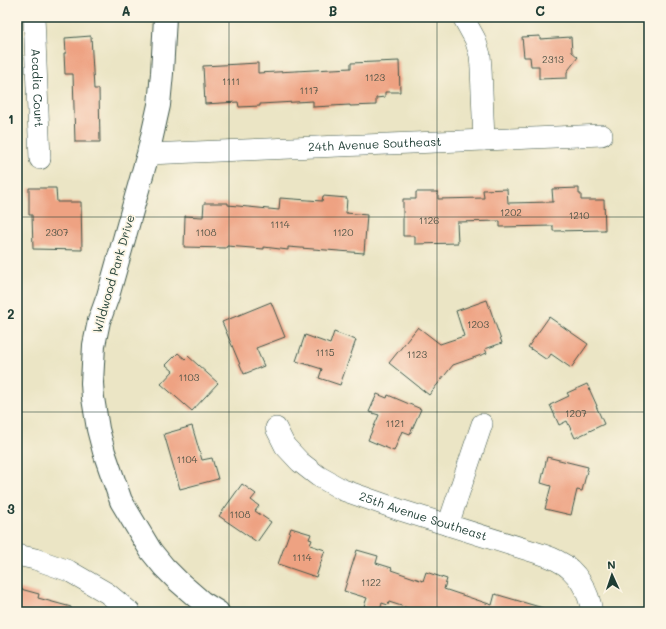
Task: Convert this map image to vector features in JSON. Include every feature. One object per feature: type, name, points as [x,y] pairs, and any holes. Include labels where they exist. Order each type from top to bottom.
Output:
[{"type":"street","name":"Acadia Court","points":[[34,17],[40,159]]},
{"type":"street","name":"Wildwood Park Drive","points":[[165,17],[159,105],[148,154],[108,296],[99,321],[94,345],[92,384],[93,398],[98,429],[104,452],[121,501],[151,551],[164,567],[202,602],[218,612]]},
{"type":"street","points":[[463,17],[475,40],[480,55],[484,140]]},
{"type":"street","name":"24th Avenue Southeast","points":[[148,154],[602,135]]},
{"type":"street","points":[[448,525],[482,424]]},
{"type":"street","name":"25th Avenue Southeast","points":[[276,428],[285,446],[300,462],[318,476],[343,490],[400,510],[559,561],[570,568],[584,586],[592,612]]},
{"type":"street","points":[[17,555],[35,559],[69,571],[107,593],[125,610]]},
{"type":"building","points":[[91,36],[94,89],[99,89],[100,142],[75,142],[73,74],[65,74],[65,38]]},
{"type":"building","points":[[540,36],[540,39],[571,37],[572,52],[578,57],[567,72],[567,78],[539,79],[539,66],[531,66],[530,57],[524,57],[522,37]]},
{"type":"building","points":[[399,61],[400,92],[385,92],[385,97],[376,98],[376,105],[313,107],[313,101],[260,104],[260,106],[239,107],[238,102],[205,104],[203,66],[258,63],[258,73],[351,68],[351,63]]},
{"type":"building","points":[[29,188],[56,188],[57,202],[81,202],[82,250],[33,249],[32,215],[29,215]]},
{"type":"building","points":[[579,188],[581,200],[604,200],[605,230],[553,231],[553,226],[500,227],[500,221],[457,222],[458,243],[415,244],[415,236],[403,236],[403,199],[416,199],[416,192],[438,192],[438,199],[484,198],[483,190],[507,189],[508,203],[553,202],[552,189]]},
{"type":"building","points":[[323,196],[347,198],[346,213],[367,215],[364,253],[288,247],[288,250],[264,247],[264,249],[227,246],[226,248],[184,247],[185,216],[203,217],[204,203],[228,203],[228,205],[279,210],[280,198],[322,201]]},
{"type":"building","points":[[487,300],[502,343],[485,349],[487,353],[453,365],[429,395],[389,363],[418,327],[440,344],[464,336],[456,311]]},
{"type":"building","points":[[271,302],[285,337],[256,348],[264,366],[244,374],[222,322]]},
{"type":"building","points":[[549,317],[588,344],[571,368],[551,354],[547,360],[528,347]]},
{"type":"building","points":[[334,332],[356,340],[340,385],[319,378],[322,369],[296,361],[305,335],[330,344]]},
{"type":"building","points":[[178,353],[185,359],[188,356],[218,383],[192,411],[161,384],[173,371],[166,365]]},
{"type":"building","points":[[587,384],[604,424],[575,438],[567,421],[559,425],[550,405],[569,396],[567,393]]},
{"type":"building","points":[[377,394],[387,398],[388,395],[421,409],[410,434],[402,431],[394,451],[368,440],[379,415],[369,412]]},
{"type":"building","points":[[192,426],[202,460],[212,458],[218,479],[180,489],[164,434]]},
{"type":"building","points":[[547,457],[588,467],[582,491],[577,490],[571,515],[545,509],[551,486],[541,483]]},
{"type":"building","points":[[242,484],[256,494],[251,500],[259,506],[255,511],[271,522],[257,542],[219,516]]},
{"type":"building","points":[[291,528],[311,534],[309,539],[312,540],[310,545],[325,550],[316,577],[278,564]]},
{"type":"building","points":[[357,550],[378,556],[376,563],[423,581],[426,572],[447,579],[444,589],[492,605],[495,594],[543,608],[543,612],[420,612],[389,602],[388,605],[382,603],[380,611],[364,606],[367,598],[344,591]]},
{"type":"building","points":[[17,588],[39,594],[38,598],[71,607],[71,612],[17,612]]}]
